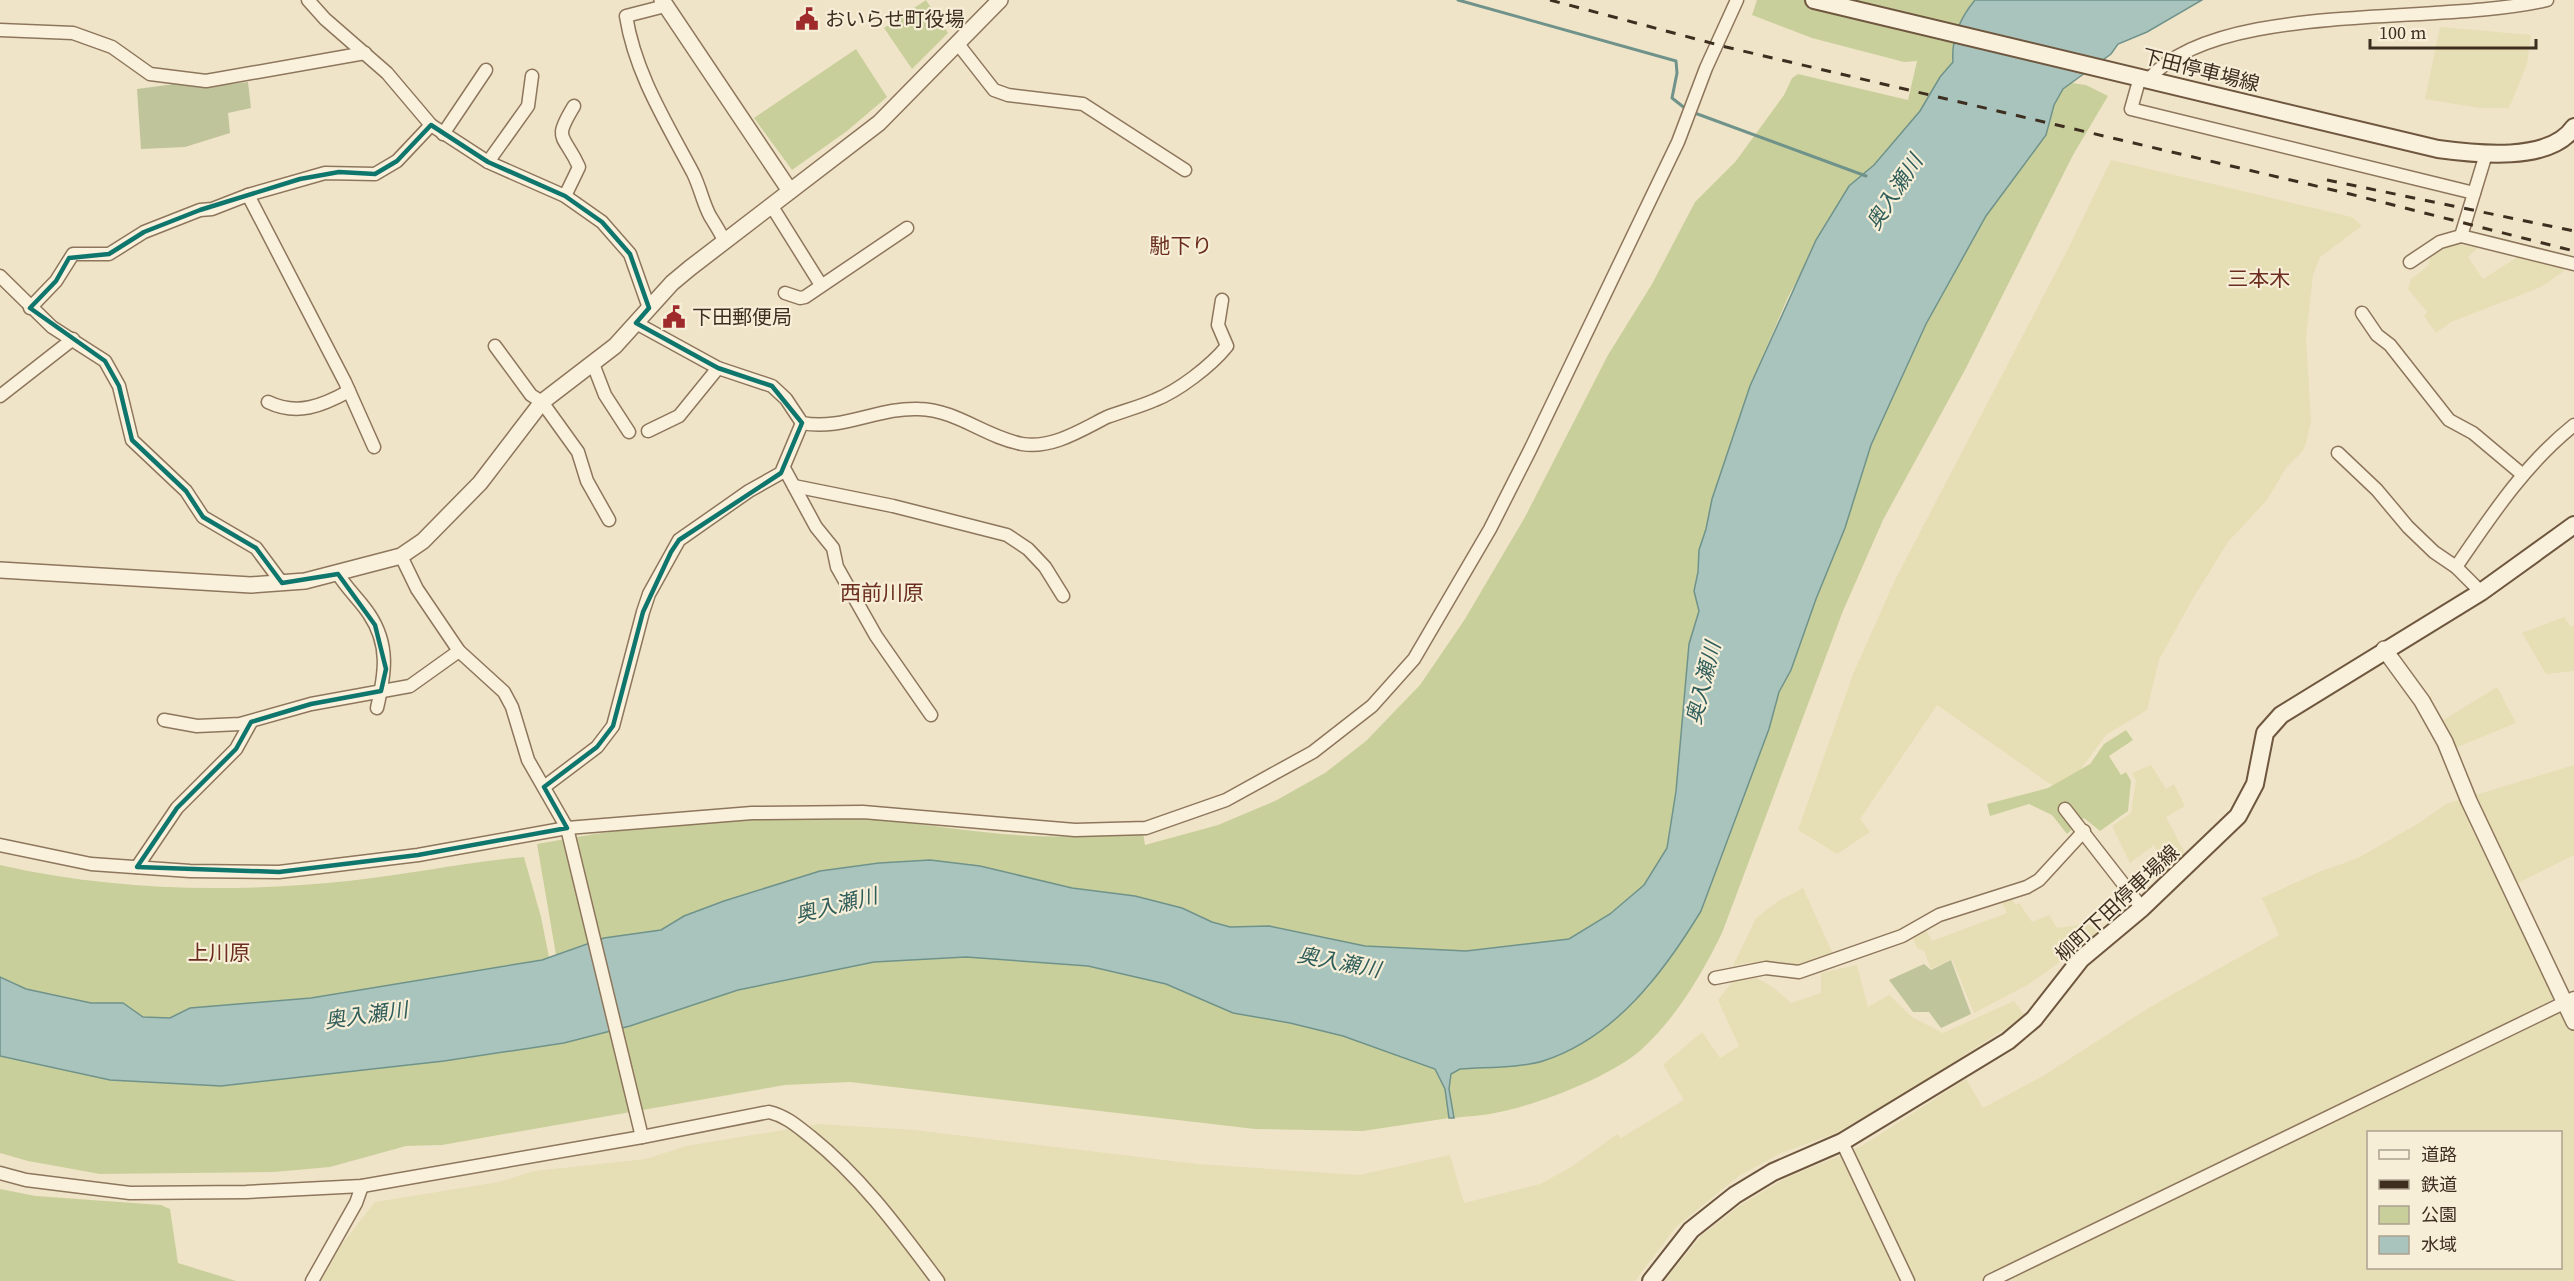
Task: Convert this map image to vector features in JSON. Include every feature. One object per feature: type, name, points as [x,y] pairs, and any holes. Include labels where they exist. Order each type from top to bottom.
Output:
[{"type":"main road","name":"下田停車場線","points":[[1814,0],[2438,149],[2486,154],[2550,147],[2573,129]]},
{"type":"main road","name":"柳町下田停車場線","points":[[1651,1281],[1691,1230],[1735,1195],[1773,1172],[1842,1142],[2008,1041],[2034,1019],[2081,959],[2142,908],[2238,816],[2255,784],[2265,733],[2281,715],[2384,649],[2481,592],[2574,525]]},
{"type":"street","points":[[309,0],[325,19],[387,73],[430,125],[488,162],[566,196],[603,222],[630,254],[649,308]]},
{"type":"street","points":[[0,570],[251,585],[282,583],[338,574],[401,556],[423,541],[480,483],[542,402],[615,346],[672,283],[724,240],[879,123],[1000,0]]},
{"type":"street","points":[[0,845],[91,864],[190,871],[279,872],[418,855],[567,832],[752,813],[852,812],[1076,830],[1146,828],[1226,800],[1313,752],[1372,706],[1414,659],[1490,529],[1673,153],[1737,0]]},
{"type":"street","points":[[2265,15],[2333,9],[2496,8],[2547,0]]},
{"type":"street","points":[[724,240],[709,214],[694,176],[637,62],[626,16],[663,3],[790,190]]},
{"type":"street","points":[[2238,20],[2211,30],[2181,47],[2138,77],[2131,110],[2474,193]]},
{"type":"street","points":[[0,30],[73,33],[112,47],[159,77],[206,81],[365,53]]},
{"type":"street","points":[[958,44],[994,90],[1008,95],[1083,104],[1185,170]]},
{"type":"street","points":[[443,134],[486,70]]},
{"type":"street","points":[[488,162],[528,106],[532,76]]},
{"type":"street","points":[[566,196],[579,167],[572,152],[561,139],[560,129],[574,106]]},
{"type":"street","points":[[30,308],[56,281],[73,254],[109,254],[144,232],[200,210],[212,209],[248,195],[325,173],[375,174],[397,161],[430,125]]},
{"type":"street","points":[[2461,236],[2486,154]]},
{"type":"street","points":[[248,195],[349,391],[374,447]]},
{"type":"street","points":[[771,205],[821,285]]},
{"type":"street","points":[[785,293],[800,298],[907,228]]},
{"type":"street","points":[[2410,262],[2440,242],[2461,236],[2574,264]]},
{"type":"street","points":[[0,276],[30,308],[105,361],[115,375],[132,440],[186,491],[203,517],[215,527],[243,538],[256,548],[282,583]]},
{"type":"street","points":[[636,323],[718,368],[771,386],[786,399],[802,423],[834,424],[916,408],[953,415],[992,435],[1022,444],[1038,445],[1059,440],[1111,416],[1157,400],[1215,361],[1227,346],[1218,325],[1222,300]]},
{"type":"street","points":[[2362,313],[2449,420],[2473,433],[2523,475]]},
{"type":"street","points":[[0,396],[72,339]]},
{"type":"street","points":[[495,346],[531,395],[542,402],[578,452],[580,466],[609,520]]},
{"type":"street","points":[[593,364],[605,395],[629,432]]},
{"type":"street","points":[[648,431],[680,416],[718,368]]},
{"type":"street","points":[[268,402],[284,410],[303,410],[349,391]]},
{"type":"street","points":[[544,787],[597,747],[613,726],[649,594],[679,540],[749,491],[781,473],[802,423]]},
{"type":"street","points":[[2456,567],[2505,495],[2574,426]]},
{"type":"street","points":[[2338,453],[2377,490],[2417,535],[2456,567],[2481,592]]},
{"type":"street","points":[[784,468],[816,527],[833,548],[837,567],[876,636],[931,715]]},
{"type":"street","points":[[794,486],[893,506],[1007,535],[1028,549],[1045,567],[1063,596]]},
{"type":"street","points":[[401,556],[417,589],[459,651],[504,692],[512,707],[528,760],[567,832],[641,1133]]},
{"type":"street","points":[[338,574],[368,613],[382,640],[386,669],[377,708]]},
{"type":"street","points":[[2384,649],[2422,701],[2445,742],[2469,801],[2569,1001],[2574,1022]]},
{"type":"street","points":[[164,720],[197,726],[251,722],[311,704],[418,682],[459,651]]},
{"type":"street","points":[[137,867],[177,808],[236,749],[251,722]]},
{"type":"street","points":[[2065,809],[2142,908]]},
{"type":"street","points":[[1715,978],[1766,968],[1799,972],[1902,936],[1939,915],[2026,887],[2039,880],[2084,831]]},
{"type":"street","points":[[1990,1281],[2569,1001]]},
{"type":"street","points":[[0,1173],[26,1180],[130,1193],[246,1192],[362,1186],[641,1133],[769,1112],[783,1115],[831,1153],[868,1189],[938,1281]]},
{"type":"street","points":[[1842,1142],[1908,1281]]},
{"type":"street","points":[[312,1281],[356,1203],[362,1186]]},
{"type":"highlighted area","points":[[431,125],[488,162],[565,196],[602,222],[630,254],[649,308],[636,323],[718,368],[772,386],[802,423],[781,473],[679,540],[671,552],[643,612],[613,726],[597,747],[544,787],[567,828],[418,855],[279,872],[137,867],[177,808],[236,749],[251,722],[311,704],[381,691],[386,669],[375,625],[338,574],[282,583],[256,548],[203,517],[186,491],[132,440],[119,386],[105,361],[30,308],[56,281],[69,258],[109,254],[144,232],[200,210],[300,179],[339,172],[375,174],[397,161]]},
{"type":"shaded area","points":[[2440,27],[2531,35],[2527,64],[2509,108],[2480,108],[2425,99]]},
{"type":"shaded area","points":[[2111,160],[2352,217],[2362,226],[2320,257],[2313,275],[2306,338],[2311,420],[2306,444],[2302,452],[2286,468],[2267,500],[2228,542],[2192,600],[2159,660],[2147,710],[2106,735],[2063,793],[1937,705],[1860,819],[1870,832],[1837,854],[1798,830],[1853,674],[1895,580],[2069,247]]},
{"type":"shaded area","points":[[2453,243],[2478,248],[2468,257],[2483,279],[2519,256],[2561,267],[2564,271],[2541,287],[2451,322],[2436,333],[2424,316],[2427,312],[2408,289],[2411,279],[2428,266],[2431,256],[2442,247]]},
{"type":"shaded area","points":[[2564,617],[2571,627],[2574,625],[2574,671],[2546,674],[2522,633]]},
{"type":"shaded area","points":[[2497,687],[2516,723],[2455,748],[2442,721]]},
{"type":"shaded area","points":[[2151,765],[2166,789],[2174,784],[2185,806],[2166,817],[2187,857],[2168,874],[2154,845],[2130,863],[2112,826],[2131,813],[2136,781],[2132,773]]},
{"type":"shaded area","points":[[2574,765],[2574,855],[2516,884],[2569,994],[2574,992],[2574,1281],[1664,1281],[1702,1235],[1742,1204],[1784,1179],[1860,1147],[1966,1079],[1983,1108],[2043,1076],[2150,1007],[2279,935],[2262,898],[2319,872],[2358,858],[2419,823],[2446,804]]},
{"type":"shaded area","points":[[1803,888],[1833,954],[1800,965],[1748,963],[1733,966],[1756,918],[1780,900]]},
{"type":"shaded area","points":[[2010,898],[2016,905],[2019,903],[2032,922],[2049,915],[2057,928],[2086,924],[2094,928],[2098,935],[2029,984],[1974,1013],[1952,959],[1931,969],[1924,951],[1917,948],[1913,939],[1926,930],[1932,941],[2007,913],[2001,901]]},
{"type":"shaded area","points":[[1857,965],[1868,1007],[1889,995],[1912,1017],[1943,1033],[2014,1001],[2025,1016],[1920,1084],[1836,1133],[1781,1153],[1739,1176],[1676,1227],[1635,1281],[321,1281],[339,1248],[375,1202],[499,1182],[534,1171],[646,1159],[686,1146],[819,1124],[914,1130],[1198,1164],[1359,1175],[1450,1155],[1464,1203],[1540,1184],[1573,1166],[1617,1134],[1621,1138],[1684,1100],[1663,1065],[1702,1032],[1720,1058],[1739,1046],[1718,1000],[1732,982],[1753,976],[1774,988],[1791,1003],[1821,993],[1821,973]]},
{"type":"green space","points":[[926,0],[948,33],[912,69],[884,28]]},
{"type":"green space","points":[[1757,0],[1975,0],[1958,29],[1953,62],[1940,77],[1920,111],[1874,165],[1849,186],[1788,297],[1750,386],[1712,499],[1699,550],[1694,591],[1699,611],[1689,644],[1676,791],[1667,848],[1644,885],[1610,914],[1569,939],[1466,951],[1365,946],[1269,926],[1231,927],[1212,922],[1182,908],[1135,896],[1072,888],[980,866],[930,860],[879,863],[820,871],[724,901],[684,916],[661,930],[604,938],[556,955],[537,844],[688,823],[840,818],[1030,836],[1143,833],[1145,845],[1218,825],[1275,801],[1325,773],[1366,741],[1420,685],[1465,619],[1525,517],[1608,355],[1652,284],[1695,202],[1736,161],[1784,95],[1792,78],[1798,74],[1908,100],[1917,61],[1904,62],[1812,38],[1752,15]]},
{"type":"green space","points":[[856,49],[887,97],[847,131],[792,170],[754,118]]},
{"type":"green space","points":[[248,82],[251,108],[228,113],[230,133],[185,147],[141,149],[137,89],[182,83],[206,87]]},
{"type":"green space","points":[[2072,83],[2086,85],[2108,96],[2073,155],[1965,370],[1883,520],[1843,611],[1722,933],[1697,980],[1654,1037],[1642,1049],[1612,1070],[1531,1104],[1490,1114],[1454,1118],[1449,1089],[1451,1074],[1460,1069],[1542,1061],[1574,1047],[1611,1022],[1648,988],[1701,911],[1769,729],[1779,692],[1791,670],[1816,599],[1845,528],[1871,445],[1926,324],[1986,216],[2046,135],[2054,105],[2063,89]]},
{"type":"green space","points":[[2126,730],[2133,740],[2109,756],[2121,775],[2126,772],[2131,781],[2128,811],[2100,831],[2084,818],[2067,834],[2052,815],[2029,804],[1990,816],[1987,804],[2048,788],[2090,764],[2104,744]]},
{"type":"green space","points":[[524,857],[541,917],[549,957],[543,960],[311,998],[190,1008],[170,1018],[143,1017],[123,1003],[91,1003],[26,989],[0,977],[0,865],[43,874],[130,885],[217,888],[348,881]]},
{"type":"green space","points":[[966,957],[1088,966],[1166,984],[1233,1013],[1290,1023],[1343,1036],[1435,1069],[1445,1089],[1449,1118],[1363,1131],[1255,1129],[850,1082],[785,1085],[442,1145],[406,1146],[330,1167],[274,1172],[100,1174],[28,1161],[0,1153],[0,1056],[110,1080],[221,1086],[444,1061],[564,1043],[630,1026],[738,990],[874,962]]},
{"type":"green space","points":[[1951,960],[1971,1014],[1941,1028],[1929,1012],[1913,1012],[1889,980],[1924,964],[1931,970]]},
{"type":"green space","points":[[0,1189],[36,1196],[161,1205],[170,1209],[178,1263],[236,1281],[0,1281]]},
{"type":"water","name":"奥入瀬川","points":[[1975,0],[2202,0],[2147,32],[2118,44],[2111,54],[2063,89],[2054,105],[2046,135],[1986,216],[1926,324],[1871,445],[1845,528],[1816,599],[1791,670],[1779,692],[1769,729],[1701,911],[1687,934],[1654,979],[1635,1000],[1615,1020],[1593,1036],[1543,1061],[1513,1066],[1460,1069],[1451,1074],[1449,1089],[1454,1118],[1449,1118],[1445,1089],[1435,1069],[1343,1036],[1290,1023],[1233,1013],[1166,984],[1088,966],[966,957],[874,962],[738,990],[630,1026],[564,1043],[444,1061],[221,1086],[110,1080],[0,1056],[0,977],[26,989],[91,1003],[123,1003],[143,1017],[170,1018],[190,1008],[311,998],[542,960],[604,938],[661,930],[684,916],[724,901],[820,871],[879,863],[930,860],[980,866],[1072,888],[1135,896],[1182,908],[1212,922],[1230,927],[1269,926],[1365,946],[1466,951],[1569,939],[1610,914],[1644,885],[1667,848],[1676,791],[1689,644],[1699,611],[1694,591],[1699,550],[1712,499],[1750,386],[1816,240],[1849,186],[1874,165],[1920,111],[1940,77],[1953,62],[1955,37],[1965,14]]},
{"type":"waterway","points":[[1458,0],[1676,61],[1677,73],[1672,98],[1686,109]]},
{"type":"waterway","points":[[1692,112],[1866,176]]},
{"type":"railway","points":[[1550,0],[1726,47],[2350,194],[2574,251]]},
{"type":"railway","points":[[2327,180],[2574,231]]},
{"type":"place","name":"おいらせ町役場","points":[[807,19]]},
{"type":"place","name":"下田郵便局","points":[[674,317]]},
{"type":"district","name":"馳下り","points":[[1181,245]]},
{"type":"district","name":"三本木","points":[[2259,278]]},
{"type":"district","name":"西前川原","points":[[882,592]]},
{"type":"district","name":"上川原","points":[[219,952]]}]
